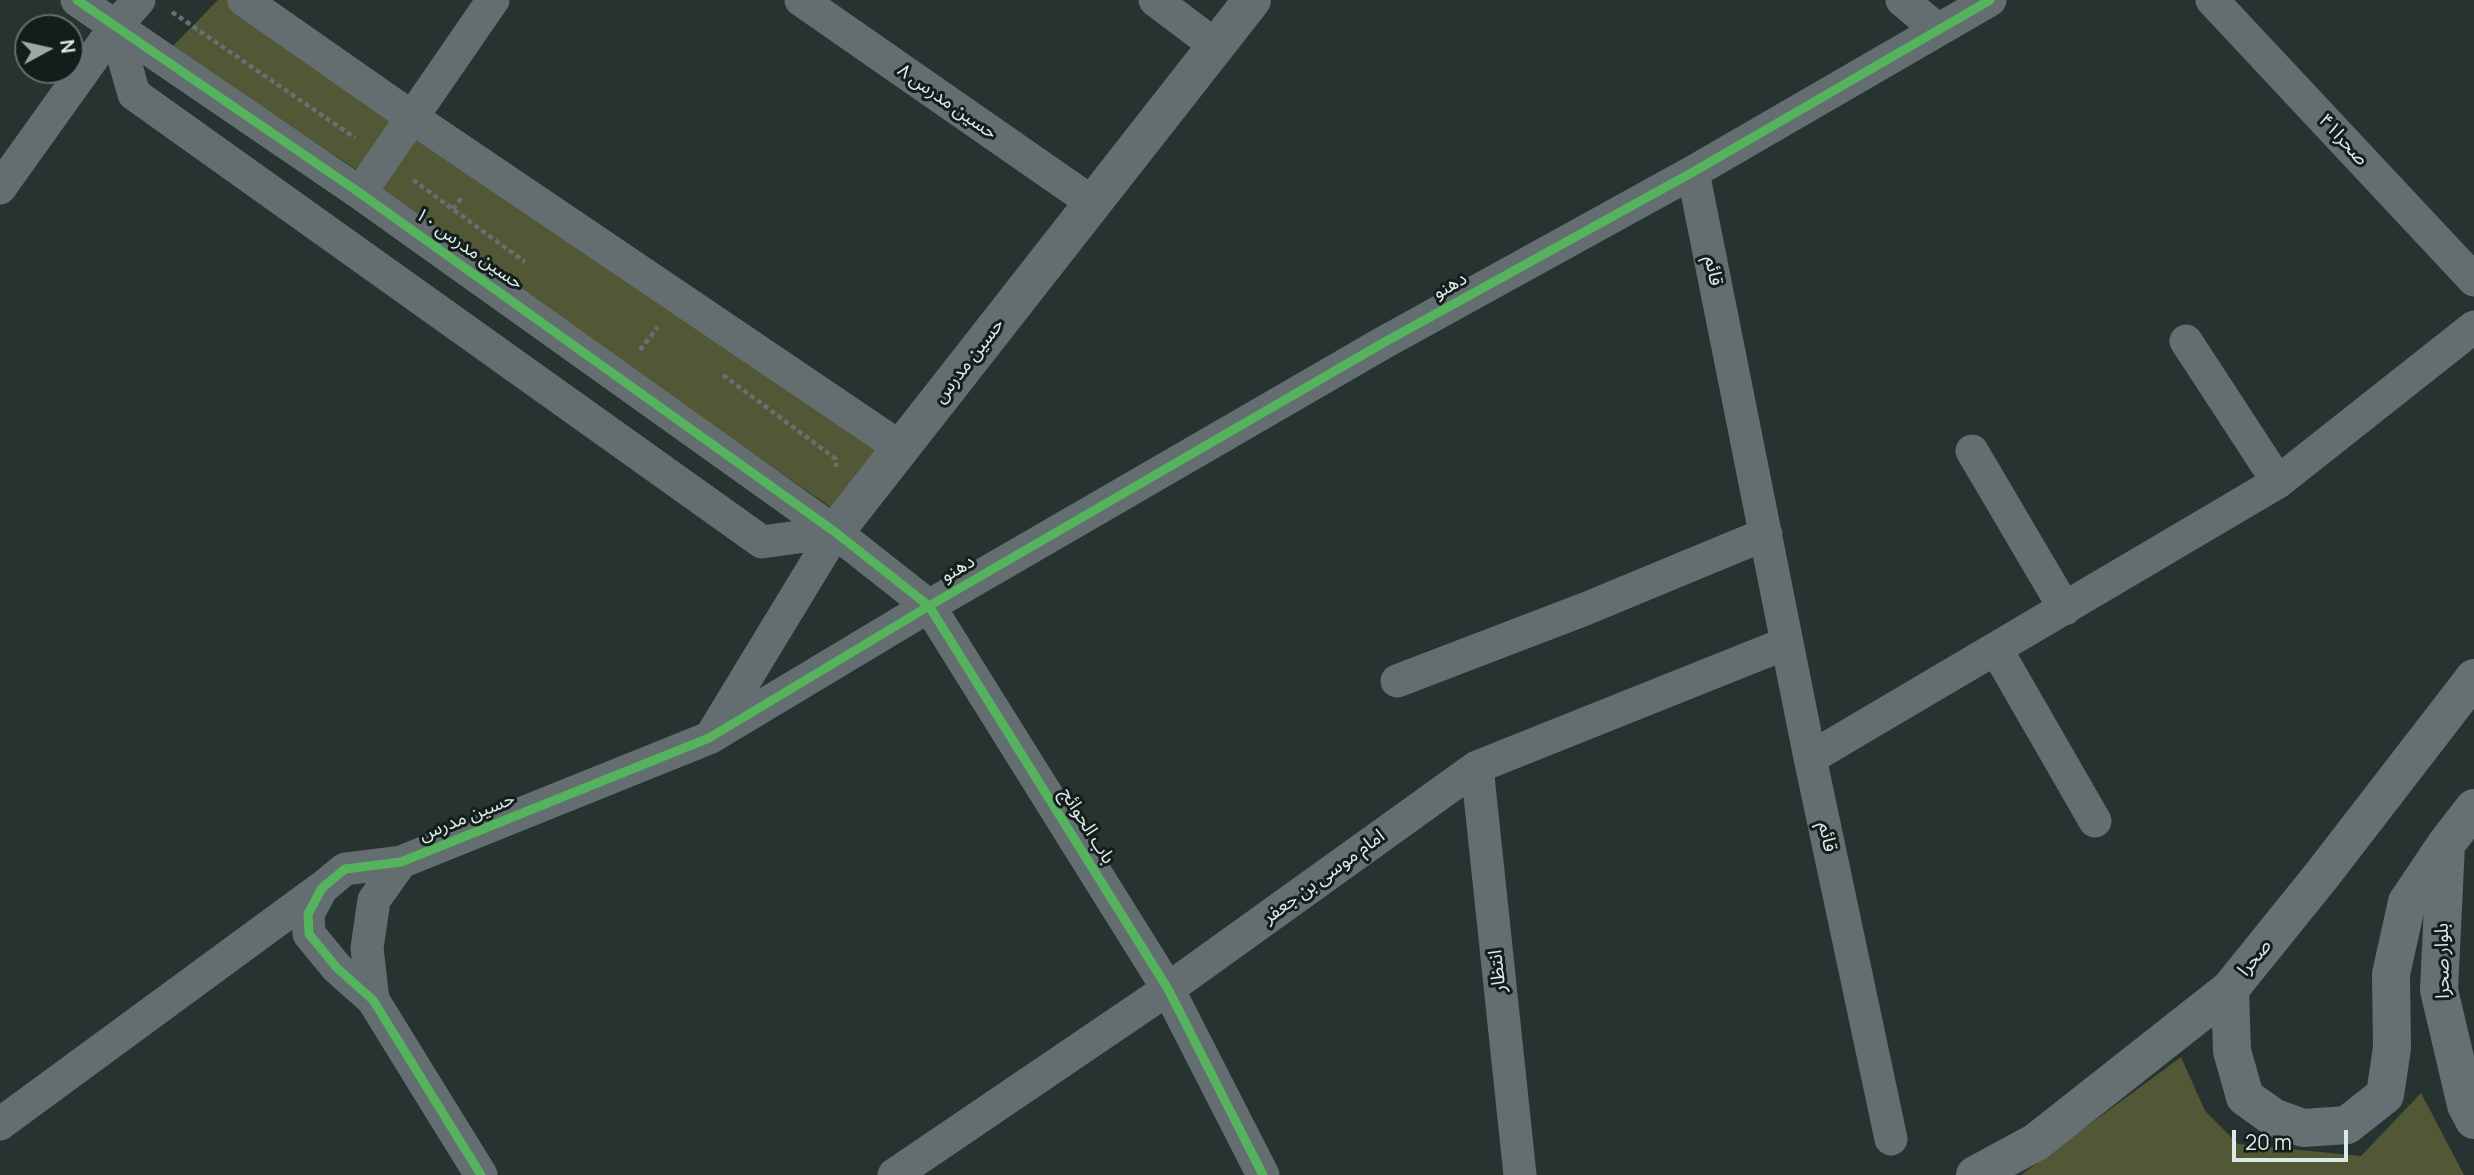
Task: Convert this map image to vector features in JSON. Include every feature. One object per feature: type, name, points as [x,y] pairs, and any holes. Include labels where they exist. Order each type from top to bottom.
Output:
[{"type":"main road","name":"صحرا","points":[[1975,1175],[2036,1142],[2230,989],[2322,876],[2474,678]]},
{"type":"main road","points":[[2230,989],[2232,1051],[2245,1097],[2273,1117],[2303,1128],[2347,1125],[2385,1095],[2392,1048],[2391,974],[2407,902],[2474,808]]},
{"type":"main road","name":"بلوار صحرا","points":[[2446,844],[2439,990],[2466,1105],[2474,1120]]},
{"type":"street","name":"حسین مدرس ۱۰","points":[[78,0],[360,193],[835,532]]},
{"type":"street","points":[[244,0],[413,118],[901,447]]},
{"type":"street","points":[[360,193],[493,0]]},
{"type":"street","name":"حسین مدرس ۸","points":[[802,0],[1093,203]]},
{"type":"street","points":[[1154,0],[1216,46]]},
{"type":"street","name":"حسین مدرس","points":[[709,738],[835,532],[1252,0]]},
{"type":"street","points":[[1902,0],[1938,30]]},
{"type":"street","name":"دهنو","points":[[929,606],[1383,343],[1693,172],[1990,0]]},
{"type":"street","name":"صحرا۴۱","points":[[2211,0],[2474,280]]},
{"type":"street","points":[[0,188],[115,27],[152,4]]},
{"type":"street","points":[[115,27],[134,94],[762,542],[835,532]]},
{"type":"street","name":"قائم","points":[[1693,172],[1787,643],[1891,1139]]},
{"type":"street","points":[[1811,758],[2278,482],[2474,327]]},
{"type":"street","points":[[2186,341],[2278,482]]},
{"type":"street","points":[[1972,451],[2065,609]]},
{"type":"street","name":"باب الحوائج","points":[[835,532],[929,606],[1168,989],[1263,1175]]},
{"type":"street","points":[[1397,681],[1585,609],[1766,534]]},
{"type":"street","name":"حسین مدرس","points":[[481,1175],[373,1000],[337,968],[309,934],[308,914],[322,888],[345,869],[401,862],[709,738],[929,606]]},
{"type":"street","name":"امام موسی بن جعفر","points":[[894,1175],[1168,989],[1476,767],[1787,643]]},
{"type":"street","points":[[1996,649],[2095,821]]},
{"type":"street","name":"انتظار","points":[[1476,767],[1520,1175]]},
{"type":"street","name":"حسین مدرس","points":[[373,1000],[367,948],[374,900],[401,862]]},
{"type":"street","points":[[0,1124],[322,888]]},
{"type":"path","points":[[152,4],[384,158],[531,266]]},
{"type":"path","points":[[621,379],[681,299]]},
{"type":"path","points":[[647,319],[658,327]]},
{"type":"path","points":[[631,340],[642,348]]},
{"type":"path","points":[[714,369],[836,459],[836,473]]},
{"type":"green space","points":[[218,0],[233,0],[395,117],[360,172],[172,47]]},
{"type":"green space","points":[[416,130],[887,450],[839,513],[374,191]]},
{"type":"green space","points":[[2181,1057],[2205,1111],[2238,1144],[2361,1156],[2421,1093],[2464,1175],[2021,1175]]},
{"type":"cycle path","points":[[77,0],[360,193],[835,532],[929,606],[1168,989],[1263,1175]]},
{"type":"cycle path","points":[[481,1175],[373,1000],[337,968],[309,934],[308,914],[322,888],[345,869],[401,862],[709,738],[929,606],[1383,343],[1693,172],[1990,0]]}]
